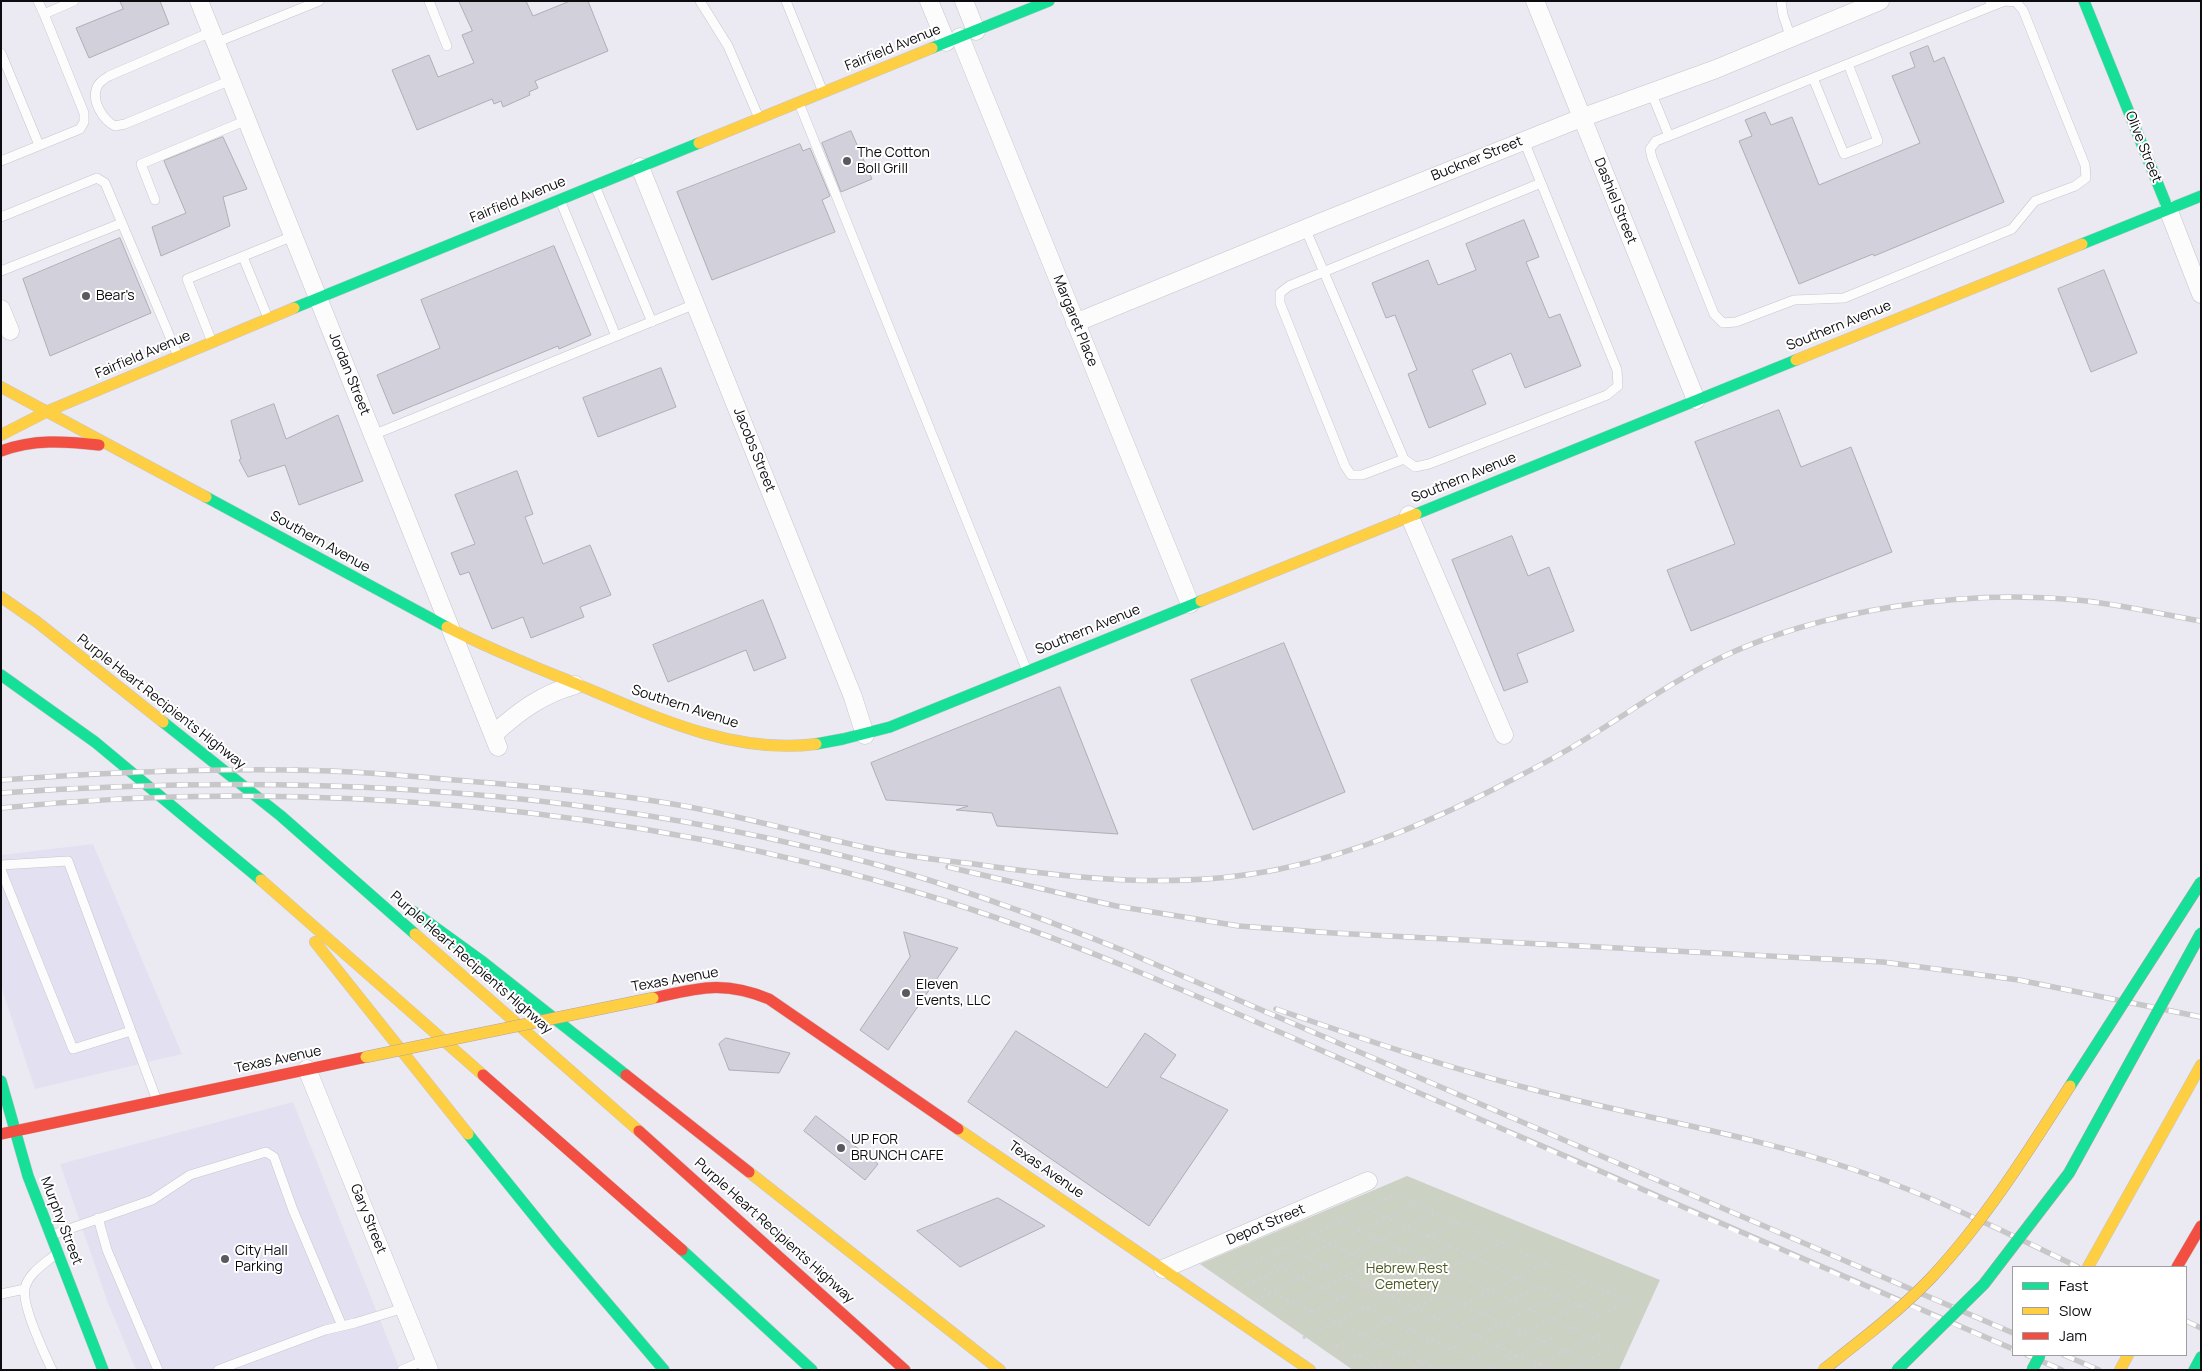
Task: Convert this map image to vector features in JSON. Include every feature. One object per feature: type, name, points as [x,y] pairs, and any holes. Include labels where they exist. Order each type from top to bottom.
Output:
[{"type":"main road","name":"Fairfield Avenue","points":[[1,435],[48,411],[268,318],[1049,1]]},
{"type":"main road","name":"Olive Street","points":[[2084,1],[2168,209]]},
{"type":"main road","name":"Southern Avenue","points":[[1,387],[451,630],[574,685],[678,724],[731,739],[763,745],[815,744],[865,735],[890,727],[1409,515],[2201,196]]},
{"type":"main road","points":[[1,451],[32,441],[69,441],[113,446]]},
{"type":"main road","name":"Purple Heart Recipients Highway","points":[[1,597],[37,622],[281,816],[735,1215],[905,1370]]},
{"type":"main road","points":[[1,675],[95,742],[271,888],[668,1237],[812,1370]]},
{"type":"main road","points":[[281,816],[378,886]]},
{"type":"main road","points":[[1823,1370],[1893,1315],[1930,1279],[1961,1243],[2020,1162],[2201,882]]},
{"type":"main road","points":[[271,888],[556,1243],[664,1370]]},
{"type":"main road","points":[[402,904],[484,962],[1000,1370]]},
{"type":"main road","points":[[1897,1370],[1984,1284],[2069,1173],[2201,933]]},
{"type":"main road","name":"Texas Avenue","points":[[1,1134],[702,988],[728,986],[752,991],[769,999],[1310,1370]]},
{"type":"main road","points":[[2089,1266],[2201,1065]]},
{"type":"main road","name":"Murphy Street","points":[[1,1081],[28,1176],[103,1370]]},
{"type":"main road","points":[[2178,1266],[2201,1226]]},
{"type":"main road","points":[[2032,1370],[2039,1356]]},
{"type":"main road","points":[[2120,1370],[2127,1356]]},
{"type":"main road","points":[[2194,1370],[2201,1357]]},
{"type":"street","name":"Jordan Street","points":[[199,1],[496,741],[531,703],[559,689],[574,685]]},
{"type":"street","name":"Margaret Place","points":[[929,1],[961,37],[1190,604]]},
{"type":"street","name":"Margaret Place","points":[[961,37],[964,1]]},
{"type":"street","name":"Dashiel Street","points":[[1535,1],[1696,400]]},
{"type":"street","name":"Buckner Street","points":[[1075,323],[1305,228],[1581,118],[1716,69],[1880,1]]},
{"type":"street","name":"Jacobs Street","points":[[640,166],[853,698],[865,735]]},
{"type":"street","name":"Olive Street","points":[[2168,209],[2201,294]]},
{"type":"street","points":[[1,309],[10,331]]},
{"type":"street","points":[[1409,515],[1504,735]]},
{"type":"street","name":"Gary Street","points":[[307,1069],[427,1365]]},
{"type":"street","name":"Depot Street","points":[[1163,1269],[1368,1181]]},
{"type":"lane","points":[[1,160],[80,129],[84,122],[84,114],[38,1]]},
{"type":"lane","points":[[44,14],[74,1]]},
{"type":"lane","points":[[230,80],[125,124],[115,126],[104,118],[95,96],[97,87],[109,76],[213,37],[320,1]]},
{"type":"lane","points":[[429,1],[447,46]]},
{"type":"lane","points":[[700,1],[728,46],[759,118]]},
{"type":"lane","points":[[786,1],[823,92]]},
{"type":"lane","points":[[1781,1],[1783,15],[1791,38]]},
{"type":"lane","points":[[2005,1],[2016,2],[2023,10],[2085,165],[2086,178],[2075,186],[2035,201],[2012,228],[1844,298],[1794,300],[1736,322],[1723,323],[1714,314],[1652,158],[1650,149],[1656,141],[1991,4],[2005,1]]},
{"type":"lane","points":[[1,53],[39,145]]},
{"type":"lane","points":[[1813,78],[1844,154],[1878,142],[1848,64]]},
{"type":"lane","points":[[1651,92],[1669,136]]},
{"type":"lane","points":[[799,102],[1027,671]]},
{"type":"lane","points":[[155,200],[141,164],[246,120]]},
{"type":"lane","points":[[1305,228],[1404,459],[1415,468],[1607,395],[1618,386],[1618,370],[1524,141]]},
{"type":"lane","points":[[1,217],[97,178],[105,183],[179,356]]},
{"type":"lane","points":[[1404,459],[1362,475],[1351,475],[1345,466],[1280,303],[1280,293],[1289,286],[1324,271],[1541,183]]},
{"type":"lane","points":[[595,185],[652,322]]},
{"type":"lane","points":[[560,199],[616,336]]},
{"type":"lane","points":[[1,271],[122,223]]},
{"type":"lane","points":[[213,342],[187,279],[293,236]]},
{"type":"lane","points":[[243,257],[268,318]]},
{"type":"lane","points":[[373,434],[695,304]]},
{"type":"lane","points":[[1,865],[68,861],[157,1101]]},
{"type":"lane","points":[[1,870],[73,1049],[131,1031]]},
{"type":"lane","points":[[50,1236],[152,1200],[190,1175],[266,1152],[274,1157],[293,1210],[342,1326]]},
{"type":"lane","points":[[98,1218],[111,1258],[158,1370]]},
{"type":"lane","points":[[52,1370],[31,1323],[24,1289],[32,1274],[57,1253]]},
{"type":"lane","points":[[1,1294],[24,1289]]},
{"type":"lane","points":[[218,1370],[324,1330],[404,1308]]},
{"type":"lane","points":[[402,1370],[427,1365]]},
{"type":"path","points":[[1226,1276],[1260,1259],[1284,1248],[1338,1221],[1395,1194],[1625,1298],[1626,1302],[1492,1369],[1260,1259]]},
{"type":"path","points":[[1241,1288],[1416,1203]]},
{"type":"path","points":[[1366,1208],[1599,1315]]},
{"type":"path","points":[[1256,1300],[1438,1212]]},
{"type":"path","points":[[1338,1221],[1610,1346],[1608,1350],[1568,1370]]},
{"type":"path","points":[[1275,1311],[1459,1222]]},
{"type":"path","points":[[1310,1235],[1586,1361]]},
{"type":"path","points":[[1300,1339],[1519,1235]]},
{"type":"path","points":[[1289,1323],[1449,1245]]},
{"type":"path","points":[[1284,1248],[1550,1370]]},
{"type":"path","points":[[1347,1361],[1548,1262]]},
{"type":"path","points":[[1407,1370],[1588,1281]]},
{"type":"path","points":[[1251,1283],[1438,1370]]},
{"type":"path","points":[[1368,1370],[1538,1286]]},
{"type":"path","points":[[1449,1370],[1609,1291]]},
{"type":"path","points":[[1330,1349],[1442,1294]]},
{"type":"path","points":[[1528,1370],[1615,1327]]},
{"type":"path","points":[[1337,1346],[1388,1370]]},
{"type":"shaded area","points":[[93,844],[182,1054],[35,1089],[1,986],[1,855]]},
{"type":"shaded area","name":"City Hall Parking","points":[[293,1102],[400,1370],[136,1370],[108,1303],[60,1164]]},
{"type":"green space","name":"Hebrew Rest Cemetery","points":[[1407,1176],[1660,1280],[1619,1370],[1353,1370],[1200,1264]]},
{"type":"building","points":[[120,1],[160,1],[169,24],[89,58],[76,28],[123,9]]},
{"type":"building","points":[[459,1],[526,1],[533,16],[570,1],[588,1],[608,51],[535,81],[538,88],[529,92],[530,95],[503,107],[501,101],[494,104],[492,99],[417,130],[392,70],[429,55],[438,77],[474,63],[462,35],[472,31]]},
{"type":"building","points":[[1928,46],[1934,62],[1944,57],[2004,202],[1874,256],[1873,254],[1799,284],[1739,141],[1752,136],[1745,120],[1765,112],[1771,125],[1792,117],[1819,185],[1920,143],[1892,76],[1915,67],[1910,53]]},
{"type":"building","name":"The Cotton Boll Grill","points":[[851,131],[872,179],[841,192],[822,143]]},
{"type":"building","points":[[223,137],[247,189],[223,197],[230,226],[161,256],[152,227],[186,213],[164,161]]},
{"type":"building","points":[[800,144],[803,151],[810,148],[830,196],[822,200],[835,232],[712,280],[677,192]]},
{"type":"building","points":[[1524,220],[1539,257],[1526,262],[1549,318],[1560,314],[1581,366],[1525,388],[1511,353],[1472,370],[1486,404],[1429,428],[1408,374],[1417,370],[1395,315],[1386,318],[1372,283],[1428,260],[1438,285],[1476,270],[1466,244]]},
{"type":"building","name":"Bear's","points":[[120,238],[151,313],[50,356],[23,279]]},
{"type":"building","points":[[554,246],[591,335],[559,349],[558,346],[393,414],[377,375],[440,348],[421,300]]},
{"type":"building","points":[[2104,270],[2137,353],[2091,372],[2058,289]]},
{"type":"building","points":[[661,368],[676,407],[598,437],[583,398]]},
{"type":"building","points":[[274,404],[286,439],[338,415],[363,481],[299,505],[285,465],[248,477],[239,460],[241,459],[231,421]]},
{"type":"building","points":[[1779,410],[1801,467],[1851,447],[1892,552],[1691,631],[1667,570],[1735,544],[1695,442]]},
{"type":"building","points":[[517,471],[533,514],[525,517],[543,564],[590,545],[611,595],[580,607],[584,617],[531,638],[523,617],[492,629],[469,572],[460,575],[451,553],[475,544],[455,495]]},
{"type":"building","points":[[1512,536],[1528,576],[1549,567],[1574,631],[1517,654],[1528,682],[1504,691],[1452,560]]},
{"type":"building","points":[[763,600],[786,658],[754,671],[746,650],[668,682],[653,645]]},
{"type":"building","points":[[1284,643],[1345,792],[1253,830],[1191,680]]},
{"type":"building","points":[[1060,687],[1118,834],[997,826],[992,813],[956,810],[968,806],[886,800],[871,763]]},
{"type":"building","name":"Eleven Events, LLC","points":[[904,932],[958,948],[888,1050],[860,1030],[910,957]]},
{"type":"building","points":[[1016,1031],[1107,1088],[1145,1033],[1176,1055],[1160,1077],[1228,1110],[1149,1226],[968,1102]]},
{"type":"building","points":[[726,1038],[790,1053],[779,1073],[729,1070],[719,1044]]},
{"type":"building","name":"UP FOR BRUNCH CAFE","points":[[816,1116],[878,1164],[865,1180],[804,1131]]},
{"type":"building","points":[[998,1198],[1045,1226],[960,1267],[917,1231]]},
{"type":"railway","points":[[1,780],[207,770],[332,771],[412,776],[576,791],[661,802],[714,812],[885,852],[923,858],[1089,878],[1166,881],[1204,879],[1280,869],[1310,862],[1339,854],[1423,823],[1477,798],[1557,756],[1646,700],[1720,658],[1760,641],[1848,615],[1895,606],[1942,601],[2034,597],[2093,602],[2201,621]]},
{"type":"railway","points":[[1,793],[111,787],[222,784],[333,786],[443,792],[553,802],[662,818],[771,839],[878,865],[940,883],[1001,904],[1122,950],[2012,1333]]},
{"type":"railway","points":[[1,808],[116,799],[232,796],[350,798],[468,806],[585,820],[701,839],[815,864],[926,895],[985,914],[1102,957],[1218,1005],[1701,1216],[2012,1349]]},
{"type":"railway","points":[[948,867],[1116,906],[1239,926],[1333,933],[1883,962],[2019,980],[2201,1017]]},
{"type":"railway","points":[[1276,1009],[1403,1052],[1499,1080],[1571,1099],[1773,1146],[1852,1169],[1938,1202],[2076,1266]]},
{"type":"railway","points":[[2187,1321],[2201,1328]]},
{"type":"railway","points":[[2029,1356],[2062,1370]]},
{"type":"railway","points":[[2066,1356],[2099,1370]]},
{"type":"traffic: fast","points":[[932,48],[1049,1]]},
{"type":"traffic: fast","points":[[2084,1],[2168,209]]},
{"type":"traffic: fast","points":[[294,308],[699,143]]},
{"type":"traffic: fast","points":[[2082,244],[2201,196]]},
{"type":"traffic: fast","points":[[1416,514],[1796,360]]},
{"type":"traffic: fast","points":[[206,497],[447,627]]},
{"type":"traffic: fast","points":[[816,744],[890,727],[1201,601]]},
{"type":"traffic: fast","points":[[1,675],[95,742],[261,880]]},
{"type":"traffic: fast","points":[[163,722],[281,816],[415,934]]},
{"type":"traffic: fast","points":[[2070,1086],[2201,882]]},
{"type":"traffic: fast","points":[[414,912],[483,962],[626,1075]]},
{"type":"traffic: fast","points":[[1897,1370],[1984,1284],[2069,1173],[2201,933]]},
{"type":"traffic: fast","points":[[1,1081],[28,1176],[103,1370]]},
{"type":"traffic: fast","points":[[468,1134],[556,1243],[664,1370]]},
{"type":"traffic: fast","points":[[682,1250],[812,1370]]},
{"type":"traffic: fast","points":[[2032,1370],[2039,1356]]},
{"type":"traffic: fast","points":[[2194,1370],[2201,1357]]},
{"type":"traffic: slow","points":[[699,143],[932,48]]},
{"type":"traffic: slow","points":[[1796,360],[2082,244]]},
{"type":"traffic: slow","points":[[1,435],[48,411],[294,308]]},
{"type":"traffic: slow","points":[[1,387],[206,497]]},
{"type":"traffic: slow","points":[[1201,601],[1416,514]]},
{"type":"traffic: slow","points":[[1,597],[37,622],[163,722]]},
{"type":"traffic: slow","points":[[447,627],[529,665],[636,709],[694,730],[754,744],[785,746],[816,744]]},
{"type":"traffic: slow","points":[[261,880],[483,1075]]},
{"type":"traffic: slow","points":[[415,934],[639,1131]]},
{"type":"traffic: slow","points":[[315,942],[468,1134]]},
{"type":"traffic: slow","points":[[366,1057],[653,998]]},
{"type":"traffic: slow","points":[[2089,1266],[2201,1065]]},
{"type":"traffic: slow","points":[[1823,1370],[1905,1303],[1950,1257],[1987,1211],[2070,1086]]},
{"type":"traffic: slow","points":[[958,1129],[1310,1370]]},
{"type":"traffic: slow","points":[[749,1172],[1000,1370]]},
{"type":"traffic: slow","points":[[2120,1370],[2127,1356]]},
{"type":"traffic: jam","points":[[1,451],[25,444],[49,442],[99,445]]},
{"type":"traffic: jam","points":[[653,998],[698,989],[724,988],[738,989],[769,999],[958,1129]]},
{"type":"traffic: jam","points":[[1,1134],[366,1057]]},
{"type":"traffic: jam","points":[[483,1075],[682,1250]]},
{"type":"traffic: jam","points":[[626,1075],[749,1172]]},
{"type":"traffic: jam","points":[[639,1131],[905,1370]]},
{"type":"traffic: jam","points":[[2178,1266],[2201,1226]]},
{"type":"place","name":"The Cotton Boll Grill","points":[[847,161]]},
{"type":"place","name":"Bear's","points":[[86,296]]},
{"type":"place","name":"Eleven Events, LLC","points":[[906,993]]},
{"type":"place","name":"UP FOR BRUNCH CAFE","points":[[841,1148]]},
{"type":"place","name":"City Hall Parking","points":[[225,1259]]}]
